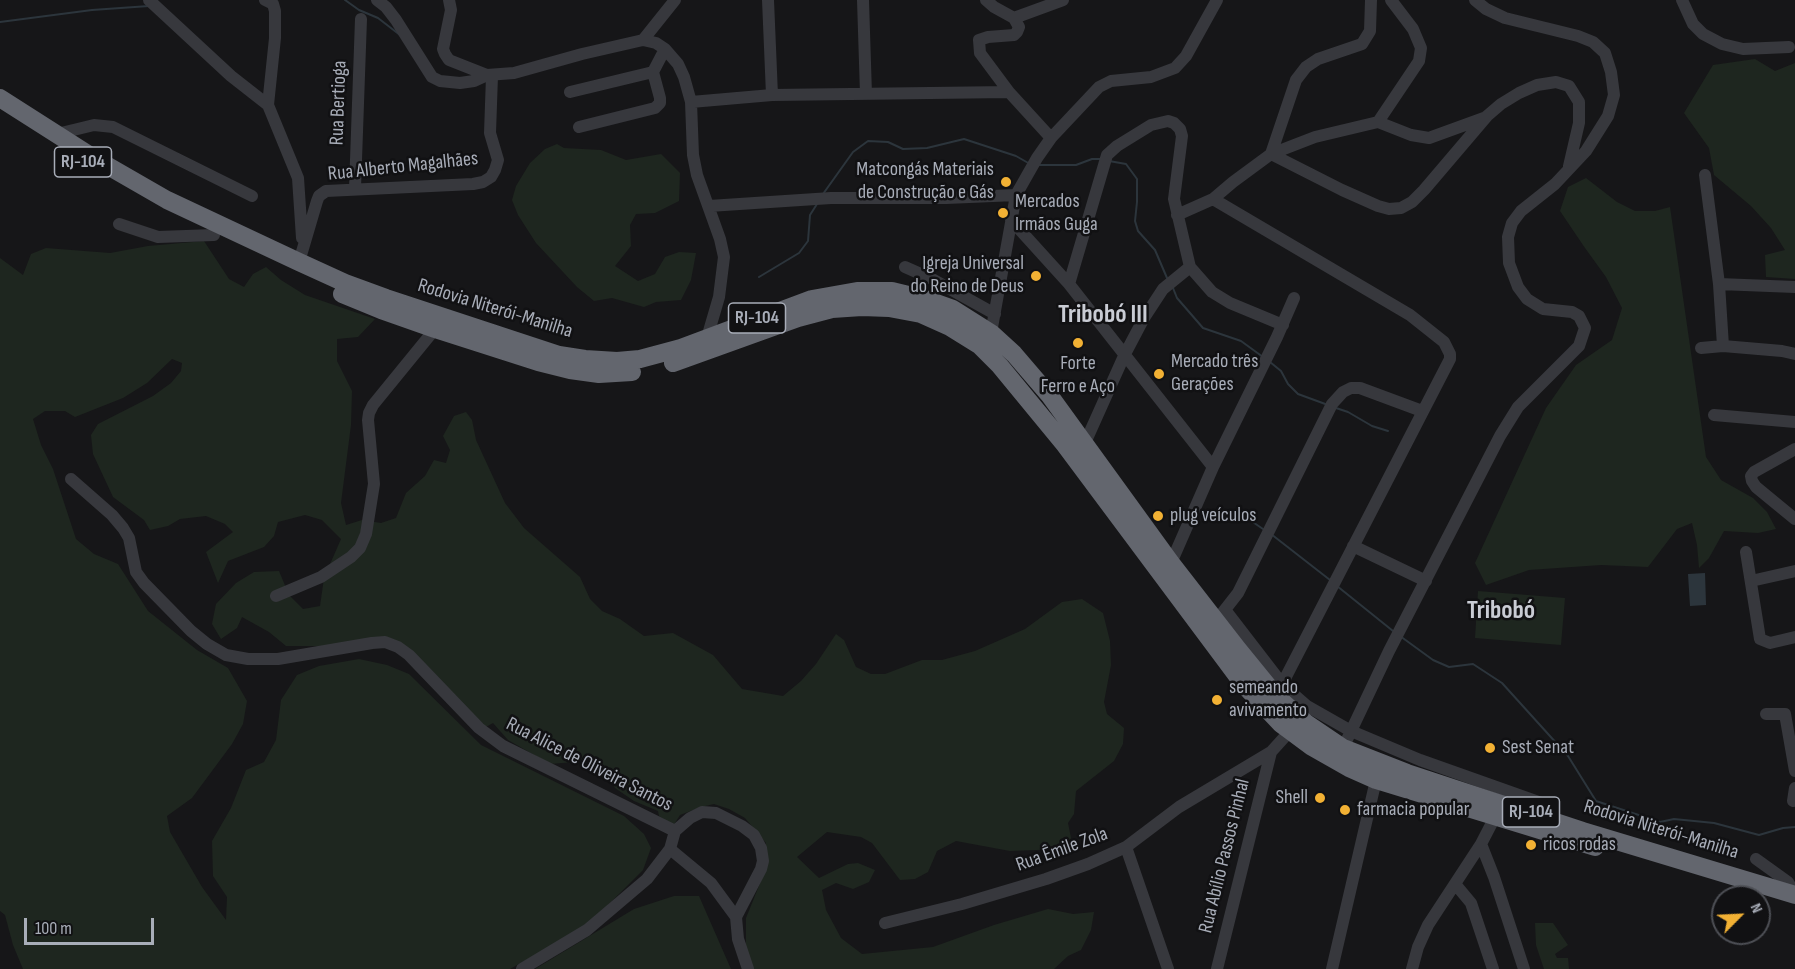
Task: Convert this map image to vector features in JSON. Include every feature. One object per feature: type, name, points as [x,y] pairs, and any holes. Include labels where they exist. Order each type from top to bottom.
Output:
[{"type":"highway","name":"Rodovia Niterói-Manilha","points":[[0,98],[167,200],[301,257],[345,283],[559,355],[595,360],[640,359],[662,354],[812,299],[842,292],[877,290],[908,295],[940,304],[968,316],[991,333],[1029,371],[1085,443],[1171,563],[1221,616],[1306,723],[1343,748],[1407,773],[1583,831],[1795,895]]},
{"type":"highway","name":"Rodovia Niterói-Manilha","points":[[0,110],[116,183],[214,235],[300,276],[381,310],[435,329],[570,370],[599,374],[629,372],[668,364],[798,318],[832,309],[889,308],[921,315],[950,327],[979,345],[1000,366],[1065,445],[1244,685],[1290,730],[1312,747],[1376,780],[1795,907]]},
{"type":"highway","points":[[1445,785],[1475,778]]},
{"type":"highway","points":[[1544,804],[1583,831]]},
{"type":"street","points":[[149,0],[231,76],[268,105]]},
{"type":"street","points":[[265,0],[273,4],[275,10],[275,38],[268,105],[298,177],[301,257]]},
{"type":"street","points":[[377,0],[396,20],[432,77],[440,81],[474,81],[489,75],[541,66],[643,40],[656,43],[665,50],[678,64],[684,77],[691,102],[693,155],[697,175],[720,239],[724,257],[719,297],[707,338]]},
{"type":"street","points":[[449,0],[451,10],[443,49],[445,54],[449,60],[489,75]]},
{"type":"street","points":[[643,40],[675,0]]},
{"type":"street","points":[[768,0],[772,95]]},
{"type":"street","points":[[863,0],[866,94]]},
{"type":"street","points":[[986,0],[993,7],[1014,18],[1019,27],[1017,32],[1010,36],[983,38],[978,48],[1010,92],[1051,138]]},
{"type":"street","points":[[1014,18],[1063,0]]},
{"type":"street","points":[[991,333],[1016,195],[1037,158],[1051,138],[1099,87],[1111,81],[1151,77],[1175,68],[1186,56],[1217,0]]},
{"type":"street","points":[[1271,154],[1296,80],[1306,67],[1318,59],[1362,44],[1370,31],[1371,0]]},
{"type":"street","points":[[1378,122],[1419,61],[1421,48],[1413,29],[1391,0]]},
{"type":"street","points":[[1343,748],[1389,651],[1500,436],[1518,407],[1579,346],[1584,336],[1585,328],[1580,316],[1572,312],[1543,309],[1527,299],[1518,287],[1509,263],[1508,237],[1512,223],[1521,211],[1555,184],[1586,151],[1608,116],[1614,95],[1611,72],[1605,53],[1593,42],[1578,36],[1504,18],[1475,0]]},
{"type":"street","points":[[1682,0],[1693,24],[1703,34],[1722,44],[1743,49],[1789,46]]},
{"type":"street","name":"Rua Bertioga","points":[[355,188],[361,19]]},
{"type":"street","points":[[579,127],[658,106],[660,99],[653,72],[665,50]]},
{"type":"street","points":[[570,92],[653,72]]},
{"type":"street","name":"Rua Alberto Magalhães","points":[[301,257],[319,196],[326,191],[473,184],[483,182],[490,177],[498,160],[490,133],[489,75]]},
{"type":"street","points":[[1271,154],[1378,206],[1389,209],[1401,208],[1412,202],[1424,190],[1487,116],[1519,93],[1537,85],[1556,82],[1569,86],[1579,102],[1575,146],[1568,170]]},
{"type":"street","points":[[691,102],[772,95],[1010,92]]},
{"type":"street","points":[[1177,215],[1213,199],[1271,154],[1316,137],[1378,122],[1411,135],[1429,138],[1487,116]]},
{"type":"street","points":[[1069,284],[1087,229],[1105,159],[1132,136],[1151,125],[1168,121],[1180,129],[1182,136],[1175,188],[1177,215],[1190,267],[1212,292],[1230,303],[1282,326]]},
{"type":"street","points":[[57,134],[94,125],[113,127],[252,196]]},
{"type":"street","points":[[1705,175],[1719,284],[1723,346]]},
{"type":"street","points":[[709,206],[831,198],[946,198],[1016,195]]},
{"type":"street","points":[[1213,199],[1410,315],[1444,342],[1450,359],[1280,690],[1350,731],[1420,760],[1544,804]]},
{"type":"street","points":[[1011,220],[1069,284],[1213,467]]},
{"type":"street","points":[[118,224],[158,237],[214,235]]},
{"type":"street","points":[[905,267],[932,279],[995,314]]},
{"type":"street","points":[[1085,443],[1124,356],[1144,318],[1163,289],[1190,267]]},
{"type":"street","points":[[1719,284],[1795,287]]},
{"type":"street","points":[[1171,563],[1213,467],[1294,298]]},
{"type":"street","points":[[276,596],[321,577],[351,557],[360,548],[366,534],[374,484],[369,413],[435,329]]},
{"type":"street","points":[[1701,348],[1723,346],[1795,354]]},
{"type":"street","points":[[1221,616],[1238,593],[1331,407],[1343,392],[1351,387],[1360,388],[1422,411]]},
{"type":"street","points":[[1714,416],[1795,422]]},
{"type":"street","points":[[1795,449],[1754,472],[1752,476],[1756,488],[1795,519]]},
{"type":"street","name":"Rua Alice de Oliveira Santos","points":[[71,479],[123,528],[129,538],[136,572],[144,584],[207,644],[226,655],[248,659],[278,659],[372,643],[385,642],[398,647],[409,655],[479,728],[503,746],[675,831]]},
{"type":"street","points":[[1353,546],[1426,581]]},
{"type":"street","points":[[1746,552],[1760,639],[1770,643],[1795,637]]},
{"type":"street","points":[[1751,581],[1795,571]]},
{"type":"street","points":[[1766,714],[1785,714],[1792,739],[1795,771]]},
{"type":"street","name":"Rua Êmile Zola","points":[[885,923],[962,904],[1046,879],[1126,847],[1179,807],[1271,752],[1290,730]]},
{"type":"street","name":"Rua Abílio Passos Pinhal","points":[[1217,969],[1271,752]]},
{"type":"street","points":[[1332,969],[1376,780]]},
{"type":"street","points":[[1793,801],[1795,788]]},
{"type":"street","points":[[522,969],[587,930],[647,879],[670,849],[675,831],[690,818],[702,813],[716,813],[742,826],[754,835],[761,848],[763,861],[736,917],[738,939],[748,969]]},
{"type":"street","points":[[1412,969],[1418,947],[1428,925],[1456,885],[1495,817]]},
{"type":"street","points":[[1481,844],[1524,969]]},
{"type":"street","points":[[1126,847],[1168,969]]},
{"type":"street","points":[[670,849],[711,883],[736,917]]},
{"type":"street","points":[[1756,859],[1788,882],[1795,895]]},
{"type":"street","points":[[1456,885],[1471,903],[1493,969]]},
{"type":"shaded area","points":[[1755,59],[1775,71],[1795,63],[1795,279],[1766,277],[1765,255],[1785,250],[1771,228],[1751,206],[1714,175],[1709,148],[1684,113],[1713,65]]},
{"type":"shaded area","points":[[557,144],[564,148],[601,150],[626,160],[661,154],[680,173],[679,201],[655,213],[636,214],[630,225],[631,246],[615,266],[638,281],[655,274],[665,257],[679,252],[696,253],[691,280],[681,300],[656,302],[644,307],[612,298],[594,301],[577,287],[536,243],[518,215],[512,200],[516,186],[530,163],[545,149]]},
{"type":"shaded area","points":[[1586,178],[1617,202],[1635,211],[1655,211],[1670,207],[1706,457],[1721,480],[1753,498],[1767,512],[1776,529],[1758,533],[1724,531],[1709,558],[1699,568],[1692,523],[1677,529],[1648,567],[1601,565],[1529,570],[1486,585],[1475,563],[1546,408],[1576,365],[1612,340],[1622,308],[1606,277],[1560,211],[1568,187]]},
{"type":"shaded area","points":[[204,241],[229,279],[244,287],[253,274],[266,267],[281,280],[305,295],[375,319],[358,337],[337,339],[337,361],[352,391],[351,425],[341,503],[346,525],[362,520],[381,523],[396,518],[406,493],[425,476],[434,460],[446,463],[450,450],[443,436],[454,416],[466,412],[472,420],[476,440],[505,503],[524,528],[580,577],[590,599],[602,611],[620,619],[644,636],[673,633],[713,655],[742,689],[783,696],[816,664],[836,634],[844,640],[856,667],[871,674],[885,674],[922,660],[942,660],[975,651],[1025,629],[1062,602],[1082,599],[1103,613],[1110,641],[1111,665],[1104,702],[1107,714],[1124,728],[1123,744],[1114,761],[1076,791],[1074,814],[1068,823],[1071,838],[1064,849],[1010,851],[956,841],[937,851],[928,872],[915,879],[900,880],[872,843],[861,837],[827,832],[797,857],[819,878],[848,864],[858,863],[875,870],[869,882],[853,889],[836,883],[822,890],[826,910],[841,938],[862,954],[933,947],[1048,909],[1073,914],[1094,912],[1091,930],[1081,950],[1068,956],[1054,969],[753,969],[746,954],[746,918],[765,871],[766,843],[745,818],[714,804],[680,815],[673,826],[659,816],[658,811],[634,801],[615,788],[605,775],[587,761],[550,764],[508,740],[493,723],[484,728],[396,641],[335,646],[286,646],[269,632],[242,617],[237,628],[221,639],[212,624],[216,604],[236,583],[254,572],[279,571],[289,595],[303,609],[320,606],[324,578],[341,539],[322,520],[305,515],[278,522],[274,536],[264,547],[228,561],[218,583],[206,552],[233,532],[225,524],[206,516],[180,519],[168,526],[150,530],[144,520],[113,497],[93,454],[91,435],[98,424],[153,396],[171,383],[181,371],[182,363],[172,359],[147,383],[123,398],[75,417],[65,411],[45,411],[33,419],[41,445],[53,469],[76,539],[94,554],[118,564],[148,611],[197,650],[228,668],[247,701],[243,724],[232,744],[192,798],[167,816],[170,832],[202,887],[226,920],[227,897],[213,876],[212,841],[231,808],[246,770],[264,762],[276,740],[281,700],[297,675],[319,666],[359,659],[387,665],[409,674],[481,745],[624,816],[644,834],[651,848],[643,870],[587,926],[510,969],[23,969],[13,945],[5,915],[0,911],[0,258],[23,275],[31,254],[46,248],[110,253],[148,246]]},
{"type":"shaded area","points":[[1705,573],[1706,605],[1690,606],[1688,574]]},
{"type":"shaded area","points":[[1478,591],[1565,598],[1561,645],[1475,638]]},
{"type":"shaded area","points":[[674,896],[699,896],[731,969],[535,969],[634,909]]},
{"type":"shaded area","points":[[1535,923],[1553,923],[1568,945],[1555,954],[1557,958],[1568,958],[1569,969],[1544,969],[1536,945]]},
{"type":"waterway","points":[[345,0],[359,10],[378,18],[400,35]]},
{"type":"waterway","points":[[0,22],[92,10],[149,6]]},
{"type":"waterway","points":[[823,194],[853,152],[868,141],[888,142],[903,149],[927,148],[964,139],[1016,156],[1030,164]]},
{"type":"waterway","points":[[1039,165],[1076,165],[1092,159],[1101,159]]},
{"type":"waterway","points":[[1109,161],[1126,164],[1137,179],[1135,221],[1138,231],[1155,250],[1167,278]]},
{"type":"waterway","points":[[759,277],[799,253],[808,241],[810,215],[817,204]]},
{"type":"waterway","points":[[1173,288],[1177,298],[1203,328],[1241,341],[1263,357]]},
{"type":"waterway","points":[[1270,362],[1281,371],[1288,384],[1298,394],[1328,405]]},
{"type":"waterway","points":[[1336,408],[1372,426],[1388,431]]},
{"type":"waterway","points":[[1241,514],[1263,529]]},
{"type":"waterway","points":[[1271,534],[1330,580]]},
{"type":"waterway","points":[[1337,586],[1393,631]]},
{"type":"waterway","points":[[1400,636],[1433,660],[1449,667],[1473,664],[1502,683],[1568,756],[1596,801],[1660,822],[1674,819],[1714,823],[1759,835],[1795,827]]},
{"type":"place","name":"Matcongás Materiais de Construção e Gás","points":[[1006,182]]},
{"type":"place","name":"Mercados Irmãos Guga","points":[[1003,213]]},
{"type":"place","name":"Igreja Universal do Reino de Deus","points":[[1036,276]]},
{"type":"place","name":"Forte Ferro e Aço","points":[[1078,343]]},
{"type":"place","name":"Mercado três Gerações","points":[[1159,374]]},
{"type":"place","name":"plug veículos","points":[[1158,516]]},
{"type":"place","name":"semeando avivamento","points":[[1217,700]]},
{"type":"place","name":"Sest Senat","points":[[1490,748]]},
{"type":"place","name":"Shell","points":[[1320,798]]},
{"type":"place","name":"farmacia popular","points":[[1345,810]]},
{"type":"place","name":"ricos rodas","points":[[1531,845]]},
{"type":"district","name":"Tribobó III","points":[[1103,315]]},
{"type":"district","name":"Tribobó","points":[[1501,611]]}]
